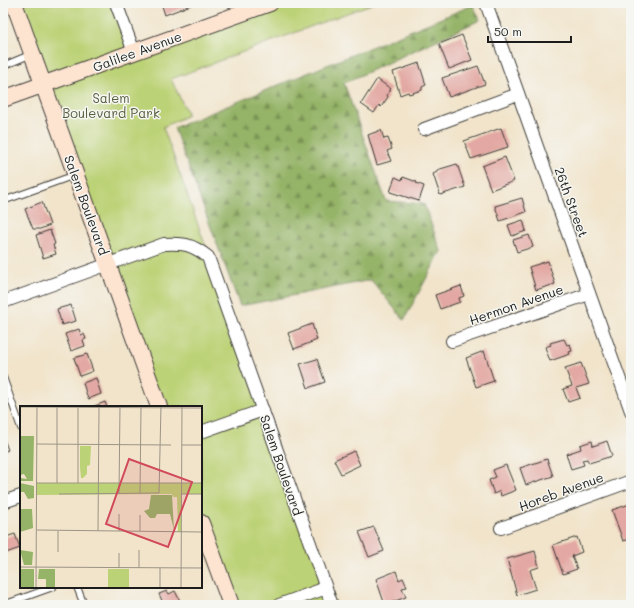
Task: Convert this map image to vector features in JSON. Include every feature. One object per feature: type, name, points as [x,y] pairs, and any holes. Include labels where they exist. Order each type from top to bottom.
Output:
[{"type":"street","name":"Salem Boulevard","points":[[14,3],[159,406]]},
{"type":"street","points":[[116,3],[134,52]]},
{"type":"street","name":"Galilee Avenue","points":[[3,99],[270,3]]},
{"type":"street","name":"26th Street","points":[[486,3],[631,411]]},
{"type":"street","points":[[424,129],[518,94]]},
{"type":"street","name":"Salem Boulevard","points":[[108,265],[164,244],[181,243],[191,246],[208,257],[332,605]]},
{"type":"street","points":[[3,302],[108,265]]},
{"type":"street","name":"Hermon Avenue","points":[[452,341],[590,294]]},
{"type":"street","points":[[202,432],[263,410]]},
{"type":"street","name":"Horeb Avenue","points":[[501,528],[631,481]]},
{"type":"street","points":[[3,502],[20,496]]},
{"type":"street","points":[[202,526],[231,605]]},
{"type":"street","points":[[279,605],[326,588]]},
{"type":"lane","points":[[3,66],[32,54]]},
{"type":"lane","points":[[3,201],[76,175]]},
{"type":"lane","points":[[3,377],[20,425]]},
{"type":"lane","points":[[3,400],[10,398]]},
{"type":"lane","points":[[3,605],[50,588]]},
{"type":"lane","points":[[78,588],[84,605]]},
{"type":"green space","name":"Salem Boulevard Park","points":[[14,3],[116,3],[134,52],[270,3],[374,3],[171,79],[188,115],[163,127],[334,605],[231,605],[202,526],[202,406],[159,406]]},
{"type":"green space","points":[[473,5],[480,20],[344,83],[386,201],[424,204],[441,251],[404,320],[371,280],[240,306],[174,128]]},
{"type":"building","points":[[161,3],[196,3],[165,15]]},
{"type":"building","points":[[462,35],[472,60],[449,69],[439,44]]},
{"type":"building","points":[[419,63],[426,85],[422,87],[422,90],[400,95],[393,72]]},
{"type":"building","points":[[478,66],[485,84],[449,97],[442,78]]},
{"type":"building","points":[[377,79],[391,89],[387,95],[388,97],[381,107],[379,105],[374,113],[361,104]]},
{"type":"building","points":[[501,128],[508,147],[471,159],[464,141]]},
{"type":"building","points":[[381,130],[384,139],[388,138],[392,149],[387,151],[391,161],[377,165],[368,135]]},
{"type":"building","points":[[505,157],[514,181],[491,190],[482,166]]},
{"type":"building","points":[[457,164],[465,187],[440,195],[433,174],[437,172],[437,170]]},
{"type":"building","points":[[395,177],[402,180],[403,177],[424,186],[419,201],[390,192]]},
{"type":"building","points":[[522,198],[526,212],[500,221],[495,206]]},
{"type":"building","points":[[42,202],[50,225],[40,229],[33,229],[25,209]]},
{"type":"building","points":[[523,220],[526,231],[512,236],[508,225]]},
{"type":"building","points":[[50,230],[55,244],[53,245],[56,254],[43,258],[36,235]]},
{"type":"building","points":[[529,235],[533,247],[517,252],[513,240]]},
{"type":"building","points":[[548,261],[555,284],[536,290],[529,267]]},
{"type":"building","points":[[461,286],[464,296],[459,298],[460,302],[440,309],[435,295]]},
{"type":"building","points":[[71,305],[76,321],[62,325],[57,309]]},
{"type":"building","points":[[312,324],[317,340],[294,349],[288,333]]},
{"type":"building","points":[[79,329],[81,335],[84,334],[86,339],[83,340],[85,346],[71,351],[65,334]]},
{"type":"building","points":[[564,339],[567,345],[570,344],[572,351],[569,352],[570,354],[550,361],[545,347],[551,345],[550,343]]},
{"type":"building","points":[[484,351],[494,381],[476,387],[466,358]]},
{"type":"building","points":[[87,354],[93,371],[80,376],[74,358]]},
{"type":"building","points":[[317,359],[325,382],[308,388],[300,364]]},
{"type":"building","points":[[581,363],[589,384],[576,388],[580,398],[568,402],[563,389],[572,386],[565,368]]},
{"type":"building","points":[[96,378],[101,394],[88,399],[83,383]]},
{"type":"building","points":[[105,402],[107,406],[95,406]]},
{"type":"building","points":[[3,436],[8,450],[3,452]]},
{"type":"building","points":[[592,441],[593,446],[607,441],[612,456],[589,463],[587,459],[582,460],[584,465],[571,469],[566,454],[581,449],[580,445]]},
{"type":"building","points":[[354,451],[360,465],[341,474],[334,460]]},
{"type":"building","points":[[547,459],[553,476],[526,485],[520,468]]},
{"type":"building","points":[[506,465],[516,490],[501,496],[500,491],[494,494],[489,480],[496,477],[493,470]]},
{"type":"building","points":[[630,504],[631,539],[623,541],[612,510]]},
{"type":"building","points":[[374,527],[384,551],[369,557],[359,532]]},
{"type":"building","points":[[15,534],[20,548],[3,554],[3,538]]},
{"type":"building","points":[[577,537],[582,552],[572,556],[577,569],[563,574],[553,545]]},
{"type":"building","points":[[535,551],[539,567],[530,570],[536,589],[517,595],[507,559]]},
{"type":"building","points":[[396,571],[399,580],[403,578],[407,587],[402,588],[406,597],[385,605],[376,579]]},
{"type":"building","points":[[167,591],[169,594],[175,591],[180,601],[176,603],[176,605],[164,605],[159,594]]}]
